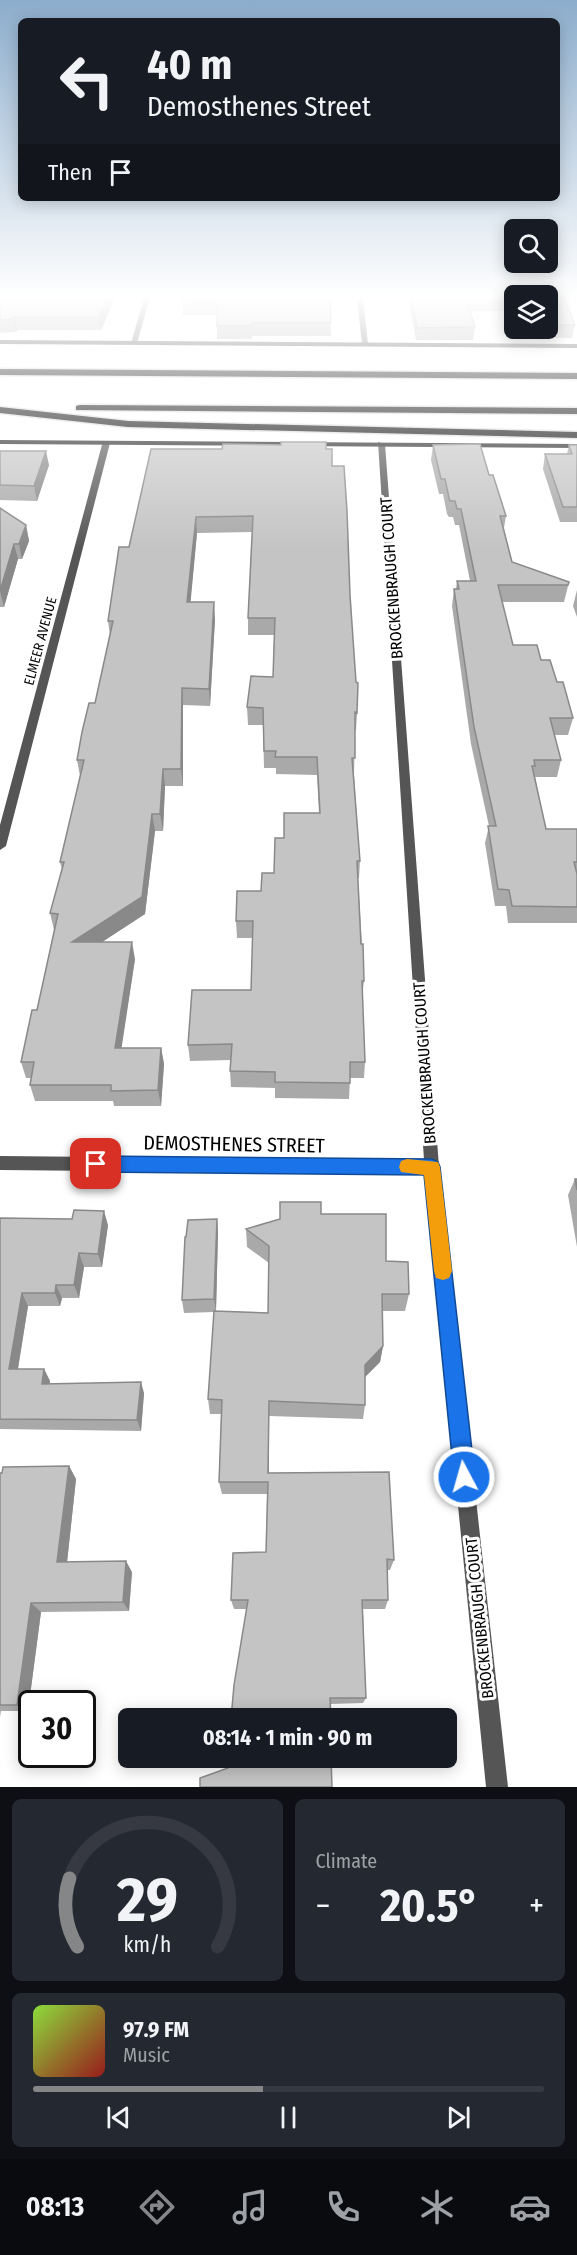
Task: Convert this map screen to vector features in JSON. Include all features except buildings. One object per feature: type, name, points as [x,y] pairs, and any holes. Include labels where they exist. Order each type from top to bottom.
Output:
[{"type":"highway","points":[[0,409],[577,411]]},
{"type":"highway","points":[[0,409],[128,424],[577,435]]},
{"type":"street","points":[[0,442],[577,446]]},
{"type":"street","name":"ELMEER AVENUE","points":[[0,846],[106,443]]},
{"type":"street","name":"BROCKENBRAUGH COURT","points":[[381,444],[432,1167],[497,1787]]},
{"type":"street","name":"DEMOSTHENES STREET","points":[[0,1163],[432,1167]]},
{"type":"slow traffic","points":[[407,1167],[432,1167],[443,1271]]},
{"type":"route","points":[[96,1164],[432,1167],[464,1477]]}]
